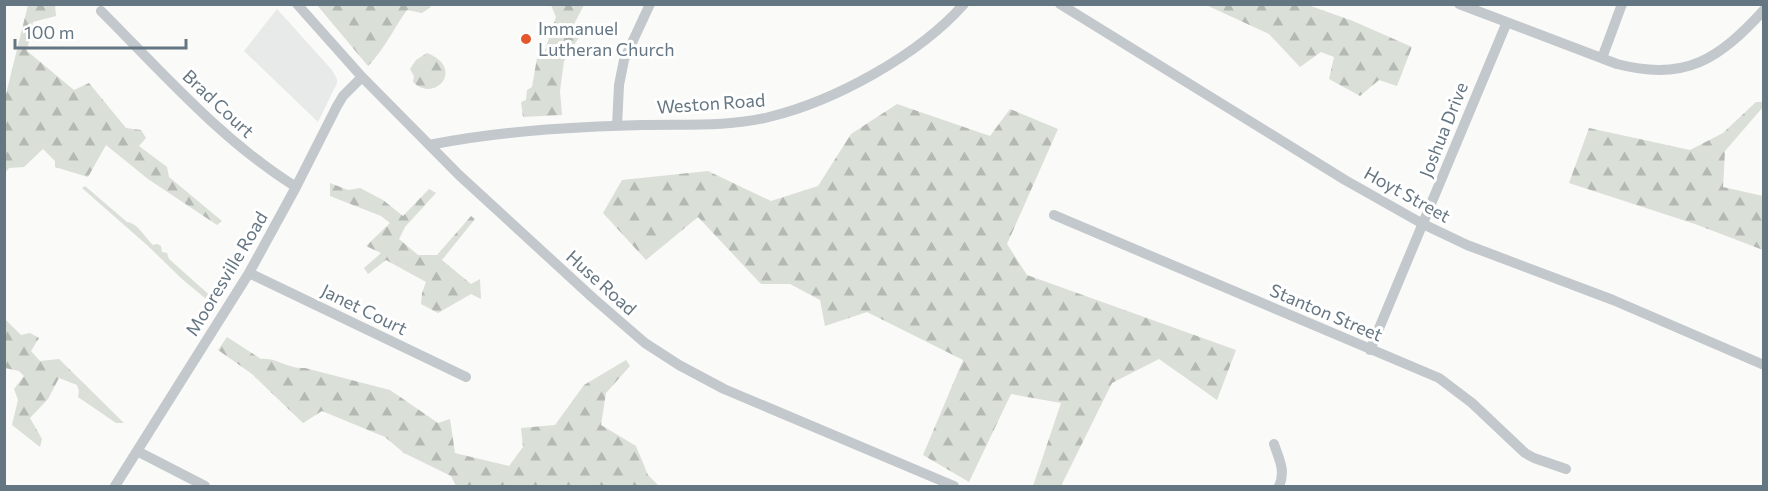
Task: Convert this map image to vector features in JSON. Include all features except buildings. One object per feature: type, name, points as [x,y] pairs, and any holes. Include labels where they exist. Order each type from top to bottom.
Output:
[{"type":"street","name":"Huse Road","points":[[297,4],[362,77],[467,183],[585,292],[660,353],[724,389],[954,486]]},
{"type":"street","points":[[617,126],[619,85],[624,60],[650,4]]},
{"type":"street","name":"Weston Road","points":[[429,144],[489,135],[767,118],[806,107],[842,90],[911,51],[933,35],[964,4]]},
{"type":"street","name":"Hoyt Street","points":[[1060,4],[1345,180],[1423,224],[1467,245],[1613,300],[1764,365]]},
{"type":"street","points":[[1459,4],[1617,64],[1644,69],[1671,70],[1697,64],[1722,51],[1764,10]]},
{"type":"street","points":[[1602,58],[1622,4]]},
{"type":"street","name":"Brad Court","points":[[100,11],[216,126],[258,162],[296,187]]},
{"type":"street","name":"Joshua Drive","points":[[1370,350],[1507,22]]},
{"type":"street","name":"Mooresville Road","points":[[115,486],[249,273],[343,96],[362,77]]},
{"type":"street","name":"Stanton Street","points":[[1054,215],[1422,370],[1449,384],[1525,453],[1566,469]]},
{"type":"street","name":"Janet Court","points":[[249,273],[466,377]]},
{"type":"street","points":[[1274,444],[1283,468],[1279,486]]},
{"type":"street","points":[[137,450],[205,486]]},
{"type":"shaded area","points":[[277,9],[332,70],[337,79],[318,122],[244,51]]},
{"type":"green space","points":[[28,5],[55,5],[56,16],[33,22],[27,51],[74,90],[89,83],[126,128],[141,130],[146,138],[139,146],[167,167],[169,177],[222,221],[217,225],[148,179],[106,145],[88,177],[55,167],[55,161],[43,149],[24,167],[9,168],[5,173],[5,98]]},
{"type":"green space","points":[[317,5],[427,5],[431,7],[422,13],[407,10],[368,66]]},
{"type":"green space","points":[[551,5],[584,5],[574,24],[583,31],[564,61],[560,91],[562,115],[523,117],[521,102],[526,100],[527,90],[532,87],[537,58],[544,53],[556,17]]},
{"type":"green space","points":[[1206,5],[1308,5],[1353,21],[1412,47],[1397,86],[1379,80],[1360,96],[1329,79],[1334,57],[1321,52],[1300,67],[1269,34]]},
{"type":"green space","points":[[427,53],[438,59],[446,75],[443,81],[430,89],[422,88],[413,82],[414,76],[410,69],[416,60]]},
{"type":"green space","points":[[1756,102],[1763,102],[1763,107],[1725,151],[1723,187],[1763,196],[1763,250],[1695,224],[1569,183],[1589,128],[1690,150],[1723,133]]},
{"type":"green space","points":[[897,104],[990,136],[1010,109],[1058,129],[1007,244],[1027,275],[1236,350],[1217,400],[1159,359],[1112,383],[1061,486],[1033,486],[1061,403],[1011,394],[969,482],[923,455],[963,360],[867,312],[825,326],[820,300],[790,284],[761,284],[698,217],[646,260],[603,213],[622,180],[708,171],[771,201],[818,186],[851,134]]},
{"type":"green space","points":[[330,183],[348,190],[360,188],[383,200],[403,216],[429,189],[436,193],[405,227],[399,239],[418,255],[437,255],[471,216],[475,219],[442,260],[471,284],[480,279],[481,299],[471,294],[438,313],[421,304],[426,282],[386,260],[368,274],[364,268],[381,253],[366,246],[390,223],[381,216],[330,196]]},
{"type":"green space","points":[[85,186],[127,222],[138,228],[153,245],[161,246],[162,252],[167,253],[169,259],[214,299],[211,303],[82,188]]},
{"type":"green space","points":[[5,319],[21,335],[30,333],[39,338],[31,351],[40,361],[59,359],[124,423],[116,423],[78,397],[77,385],[59,378],[48,399],[30,418],[42,439],[40,447],[12,425],[18,400],[14,389],[24,376],[19,371],[5,368]]},
{"type":"green space","points":[[227,337],[261,359],[390,390],[438,423],[450,419],[455,453],[509,466],[523,447],[521,428],[555,425],[584,385],[626,360],[630,366],[606,393],[601,425],[636,446],[648,475],[659,486],[456,486],[451,476],[404,453],[385,437],[322,411],[303,423],[252,374],[218,350]]},
{"type":"place","name":"Immanuel Lutheran Church","points":[[526,39]]}]
